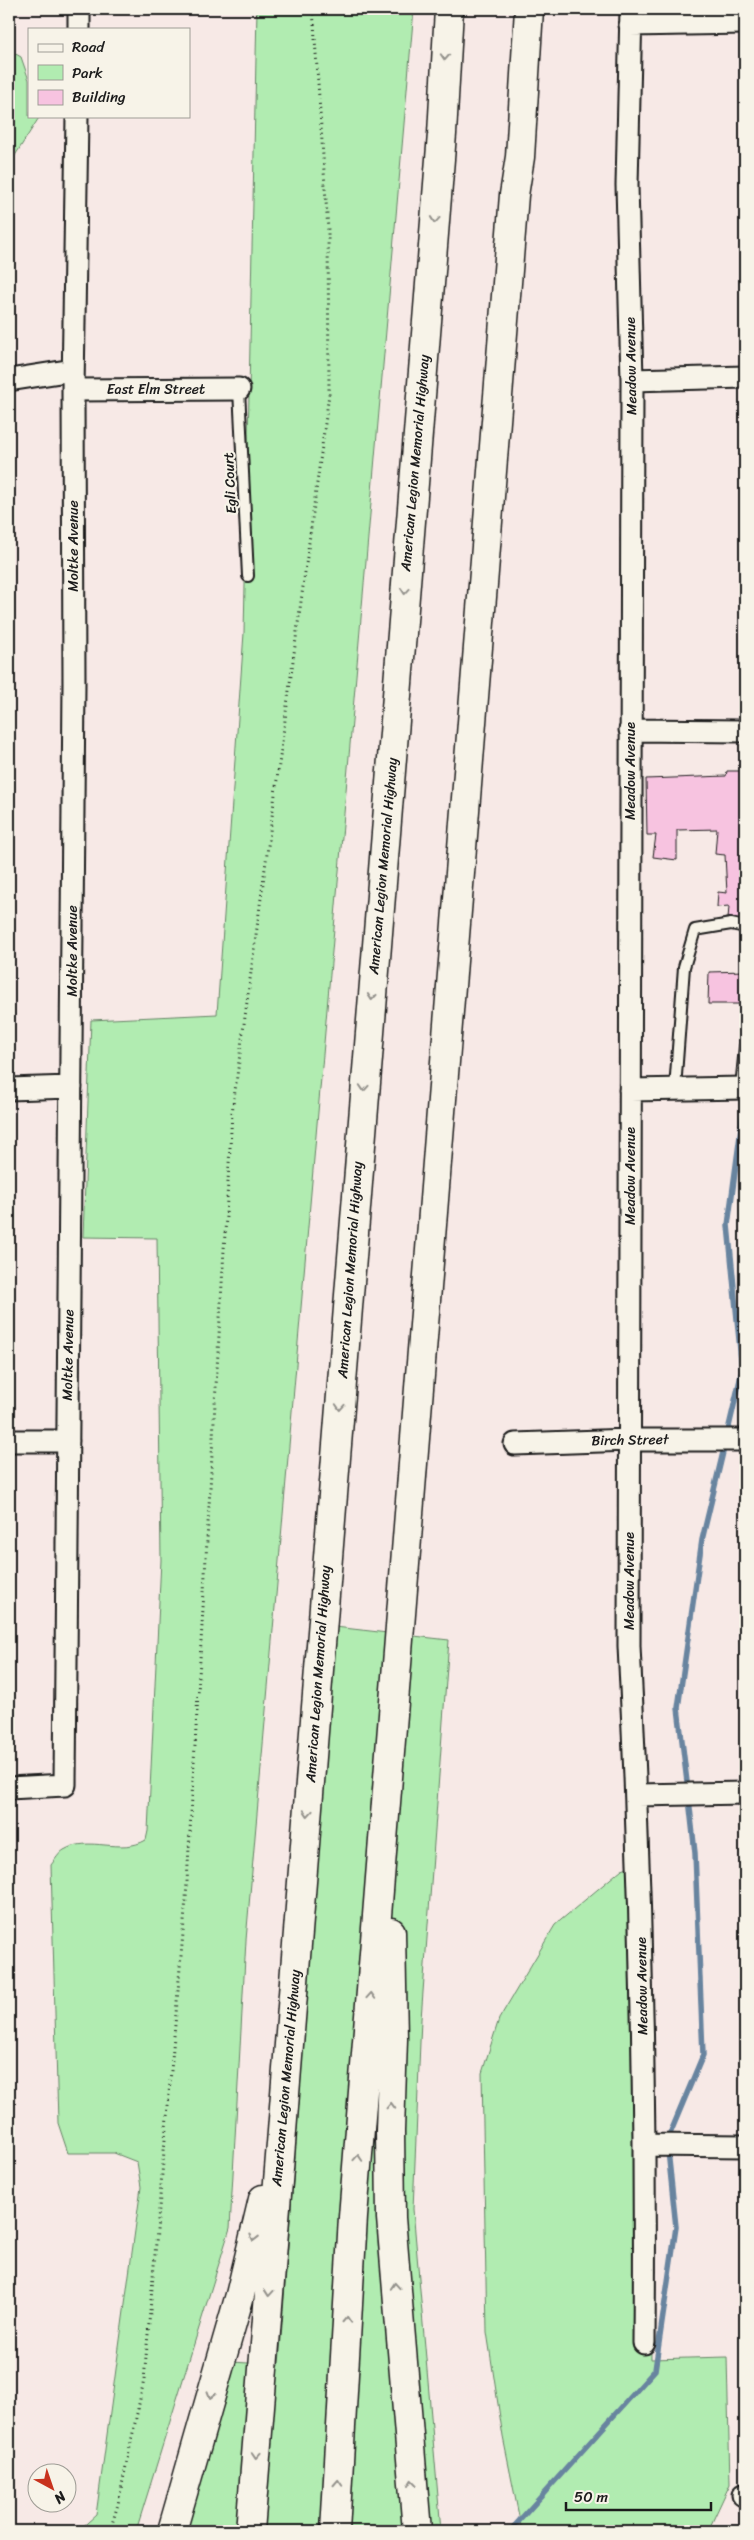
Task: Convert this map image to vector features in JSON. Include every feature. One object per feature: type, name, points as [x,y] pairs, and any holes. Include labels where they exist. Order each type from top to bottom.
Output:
[{"type":"highway","name":"American Legion Memorial Highway","points":[[250,2531],[441,144],[449,9]]},
{"type":"highway","points":[[335,2531],[353,2217],[514,195],[520,157],[529,9]]},
{"type":"highway","points":[[387,1799],[394,2039],[390,2131],[390,2218],[417,2531]]},
{"type":"highway","points":[[172,2531],[240,2295],[283,2123]]},
{"type":"street","points":[[79,9],[79,28]]},
{"type":"street","points":[[630,17],[745,23]]},
{"type":"street","name":"Meadow Avenue","points":[[630,17],[627,186],[632,380],[629,1646],[637,1795],[646,2146],[644,2343]]},
{"type":"street","name":"Moltke Avenue","points":[[9,1788],[66,1785],[72,1087],[73,380],[77,118]]},
{"type":"street","points":[[632,380],[745,377]]},
{"type":"street","name":"East Elm Street","points":[[9,380],[73,380],[239,388]]},
{"type":"street","points":[[630,730],[745,731]]},
{"type":"street","points":[[9,1089],[72,1087]]},
{"type":"street","points":[[630,1090],[743,1088]]},
{"type":"street","name":"Birch Street","points":[[515,1444],[629,1440],[745,1440]]},
{"type":"street","points":[[9,1441],[68,1441]]},
{"type":"street","points":[[637,1795],[745,1794]]},
{"type":"street","points":[[646,2146],[745,2146]]},
{"type":"lane","name":"Egli Court","points":[[239,388],[248,576]]},
{"type":"lane","points":[[675,1089],[684,967],[694,930],[731,924],[745,927]]},
{"type":"lane","points":[[743,1088],[745,1048]]},
{"type":"path","points":[[110,2531],[118,2504],[144,2380],[185,1909],[232,1113],[329,394],[328,230],[313,9]]},
{"type":"green space","points":[[257,9],[414,9],[246,1940],[230,2228],[136,2531],[78,2531],[96,2515],[141,2187],[137,2162],[114,2153],[68,2153],[58,2123],[51,1865],[62,1851],[74,1846],[94,1844],[126,1846],[146,1840],[148,1831],[161,1560],[157,1238],[83,1237],[91,1020],[217,1014],[244,633]]},
{"type":"green space","points":[[9,50],[21,57],[28,77],[28,118],[39,118],[9,165]]},
{"type":"green space","points":[[335,1627],[449,1640],[421,2019],[413,2209],[441,2531],[187,2531],[232,2362],[279,2365]]},
{"type":"green space","points":[[646,1861],[651,2359],[727,2357],[730,2484],[708,2531],[522,2531],[503,2437],[487,2332],[482,2073],[499,2019],[555,1925],[622,1869]]},
{"type":"building","points":[[727,771],[745,771],[745,920],[728,919],[729,906],[717,907],[718,892],[727,893],[725,855],[715,854],[717,829],[677,830],[677,860],[653,857],[656,835],[647,835],[646,779],[726,776]]},
{"type":"building","points":[[745,971],[745,1004],[708,1004],[709,972]]},
{"type":"waterway","points":[[727,1435],[742,1371],[728,1225],[745,1098]]},
{"type":"waterway","points":[[688,1790],[678,1708],[702,1540],[725,1444]]},
{"type":"waterway","points":[[510,2531],[655,2370],[676,2227],[667,2141],[703,2055],[695,1853],[689,1799]]}]
